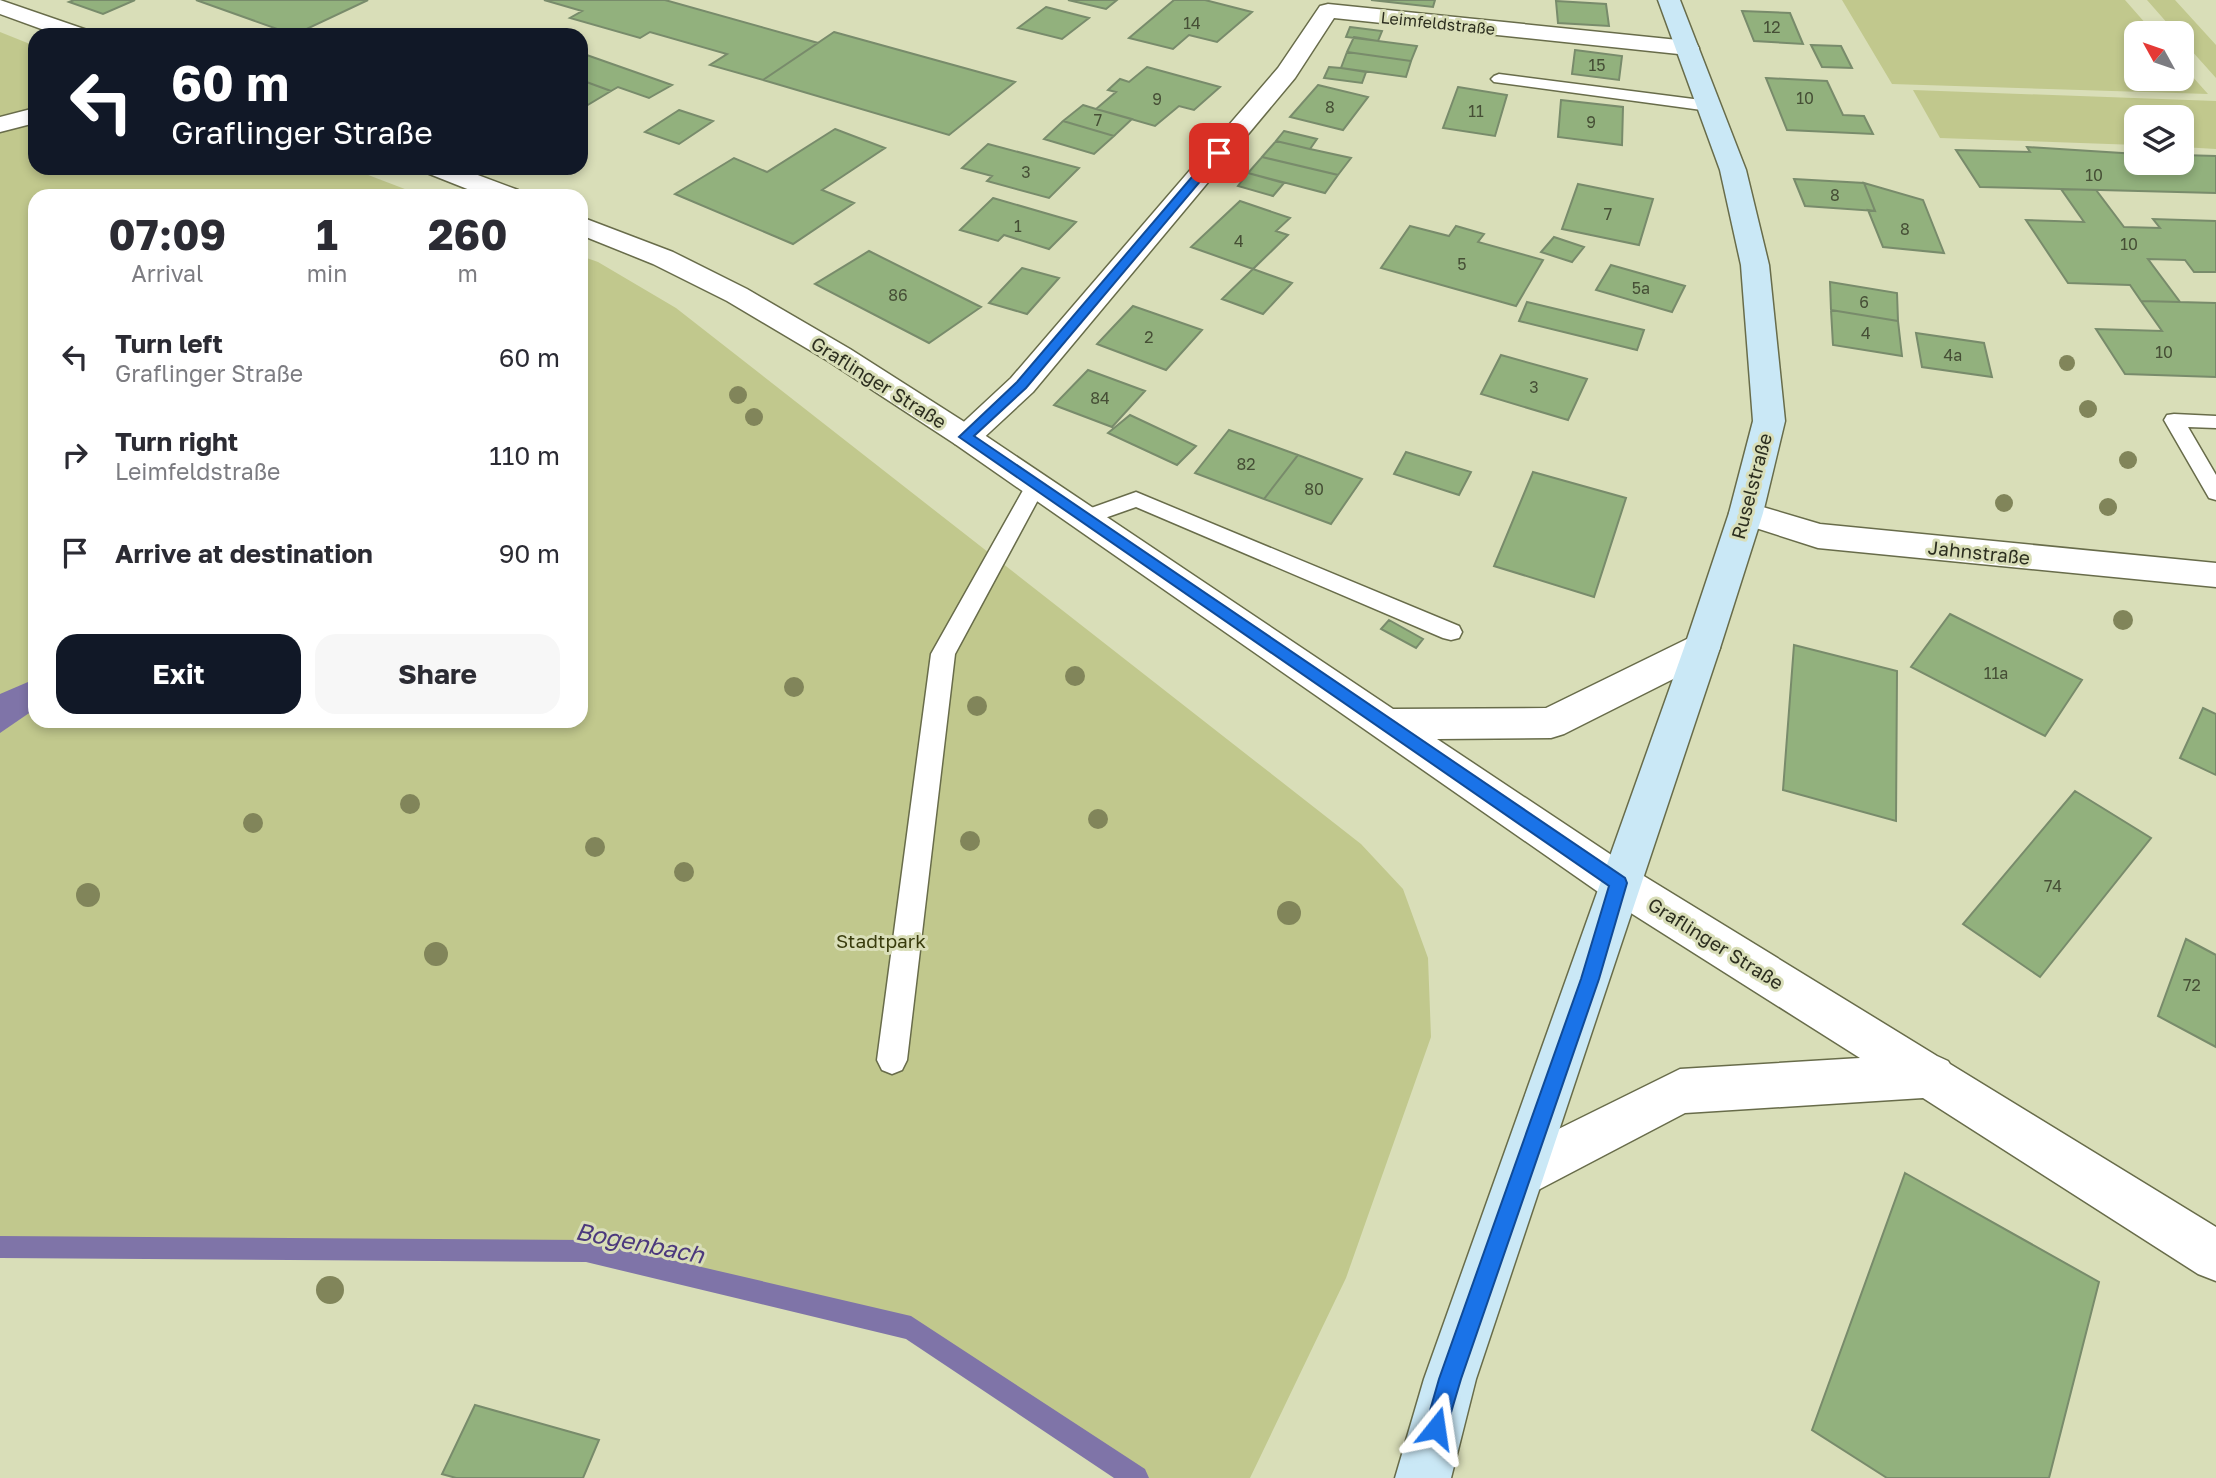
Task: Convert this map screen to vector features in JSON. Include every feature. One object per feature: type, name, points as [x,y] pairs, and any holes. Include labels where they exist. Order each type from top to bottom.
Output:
[{"type":"main road","name":"Ruselstraße","points":[[1423,1478],[1450,1379],[1702,648],[1746,513],[1769,421],[1755,265],[1733,170],[1669,0]]},
{"type":"street","points":[[0,6],[60,28]]},
{"type":"street","name":"Leimfeldstraße","points":[[966,437],[1022,385],[1245,123],[1287,72],[1324,6],[1688,48]]},
{"type":"street","points":[[0,125],[28,117]]},
{"type":"street","points":[[454,175],[491,189]]},
{"type":"street","name":"Graflinger Straße","points":[[588,228],[663,258],[737,295],[966,437],[1619,883],[1932,1076],[2216,1256]]},
{"type":"street","name":"Jahnstraße","points":[[1746,513],[1818,536],[2216,575]]},
{"type":"street","points":[[1387,724],[1551,723],[1702,648]]},
{"type":"street","points":[[1523,1172],[1680,1091],[1932,1076]]},
{"type":"lane","points":[[1499,79],[1709,106]]},
{"type":"lane","points":[[2216,422],[2175,420],[2216,493]]},
{"type":"lane","points":[[892,1060],[943,654],[1036,485]]},
{"type":"lane","points":[[1084,518],[1136,499],[1451,632]]},
{"type":"green space","points":[[1842,0],[2125,0],[2143,21],[2124,21],[2124,91],[2194,91],[2194,78],[2208,94],[1892,84]]},
{"type":"green space","points":[[2147,0],[2175,0],[2216,45],[2216,78],[2194,53],[2194,21],[2165,21]]},
{"type":"green space","name":"Stadtpark","points":[[0,32],[28,43],[28,175],[368,175],[405,189],[28,189],[28,728],[588,728],[588,258],[676,308],[1361,844],[1403,889],[1428,958],[1431,1037],[1346,1278],[1250,1478],[1136,1478],[911,1328],[586,1251],[0,1247]]},
{"type":"green space","points":[[1913,90],[2216,101],[2216,149],[2194,148],[2194,105],[2124,105],[2124,145],[1940,138]]},
{"type":"shaded area","points":[[28,682],[28,714],[0,733],[0,694]]},
{"type":"building","points":[[135,0],[103,14],[69,2]]},
{"type":"building","points":[[196,0],[368,0],[309,28],[274,28]]},
{"type":"building","points":[[544,0],[665,0],[818,43],[763,80],[710,65],[727,54],[650,32],[640,38],[570,18],[582,11]]},
{"type":"building","points":[[1068,0],[1117,0],[1106,9]]},
{"type":"building","points":[[1174,0],[1205,0],[1252,12],[1217,42],[1189,35],[1173,49],[1129,38]]},
{"type":"building","points":[[1371,0],[1435,0],[1433,7]]},
{"type":"building","points":[[1556,1],[1606,4],[1609,26],[1558,23]]},
{"type":"building","points":[[1046,7],[1089,18],[1062,39],[1018,28]]},
{"type":"building","points":[[1742,11],[1790,13],[1803,44],[1754,41]]},
{"type":"building","points":[[1350,27],[1382,31],[1378,41],[1346,37]]},
{"type":"building","points":[[834,32],[1015,82],[949,135],[763,80]]},
{"type":"building","points":[[1354,37],[1417,46],[1411,61],[1347,52]]},
{"type":"building","points":[[1811,45],[1841,46],[1852,68],[1822,67]]},
{"type":"building","points":[[1575,50],[1622,56],[1619,80],[1572,74]]},
{"type":"building","points":[[1347,52],[1411,61],[1406,77],[1341,68]]},
{"type":"building","points":[[588,55],[672,85],[649,98],[618,87],[611,91],[588,83]]},
{"type":"building","points":[[1147,67],[1220,87],[1194,110],[1179,106],[1155,126],[1096,109],[1116,92],[1108,90],[1120,79],[1129,82]]},
{"type":"building","points":[[1329,67],[1366,72],[1362,83],[1324,78]]},
{"type":"building","points":[[1766,78],[1827,81],[1843,115],[1864,116],[1873,134],[1787,130]]},
{"type":"building","points":[[588,83],[611,91],[588,105]]},
{"type":"building","points":[[1318,85],[1368,97],[1343,130],[1290,117]]},
{"type":"building","points":[[1458,87],[1507,95],[1495,136],[1443,128]]},
{"type":"building","points":[[1561,100],[1623,107],[1622,145],[1558,137]]},
{"type":"building","points":[[1083,105],[1132,119],[1114,136],[1063,121]]},
{"type":"building","points":[[679,110],[713,121],[679,144],[645,132]]},
{"type":"building","points":[[1063,121],[1114,136],[1094,154],[1044,139]]},
{"type":"building","points":[[835,129],[885,148],[822,190],[854,203],[793,244],[675,194],[734,158],[767,172]]},
{"type":"building","points":[[1284,131],[1317,139],[1310,149],[1276,141]]},
{"type":"building","points":[[1276,141],[1351,158],[1338,175],[1262,157]]},
{"type":"building","points":[[988,144],[1079,168],[1049,198],[987,181],[992,176],[962,168]]},
{"type":"building","points":[[2027,147],[2124,153],[2124,175],[2194,175],[2194,155],[2216,156],[2216,193],[1980,187],[1956,150],[2030,152]]},
{"type":"building","points":[[1262,157],[1338,175],[1325,193],[1248,173]]},
{"type":"building","points":[[1248,173],[1284,183],[1273,196],[1238,186]]},
{"type":"building","points":[[1794,179],[1864,183],[1875,211],[1805,206]]},
{"type":"building","points":[[1864,183],[1923,200],[1944,253],[1883,247],[1868,210],[1875,211]]},
{"type":"building","points":[[1578,184],[1653,199],[1639,245],[1562,229]]},
{"type":"building","points":[[2061,189],[2096,190],[2124,227],[2160,228],[2153,219],[2216,221],[2216,272],[2194,272],[2185,260],[2148,259],[2180,302],[2141,301],[2130,285],[2068,283],[2026,220],[2084,222]]},
{"type":"building","points":[[993,198],[1076,222],[1049,249],[1004,235],[998,241],[960,230]]},
{"type":"building","points":[[1240,201],[1290,218],[1276,231],[1288,235],[1253,269],[1191,247]]},
{"type":"building","points":[[1410,226],[1449,236],[1456,226],[1484,234],[1478,242],[1543,260],[1516,306],[1381,268]]},
{"type":"building","points":[[1554,237],[1584,247],[1572,262],[1541,252]]},
{"type":"building","points":[[869,251],[981,307],[929,343],[815,284]]},
{"type":"building","points":[[1611,265],[1685,286],[1672,312],[1596,290]]},
{"type":"building","points":[[1022,268],[1059,278],[1027,314],[989,303]]},
{"type":"building","points":[[1253,269],[1292,283],[1263,314],[1222,299]]},
{"type":"building","points":[[1830,282],[1897,293],[1898,321],[1831,310]]},
{"type":"building","points":[[2141,301],[2216,303],[2216,377],[2125,374],[2096,329],[2162,331]]},
{"type":"building","points":[[1527,302],[1644,330],[1637,350],[1519,321]]},
{"type":"building","points":[[1133,306],[1202,330],[1166,370],[1097,344]]},
{"type":"building","points":[[1831,310],[1898,321],[1902,356],[1833,345]]},
{"type":"building","points":[[1916,333],[1984,343],[1992,377],[1922,367]]},
{"type":"building","points":[[1501,355],[1587,379],[1568,420],[1481,394]]},
{"type":"building","points":[[1088,370],[1145,391],[1112,427],[1054,405]]},
{"type":"building","points":[[1130,415],[1196,446],[1177,465],[1108,433]]},
{"type":"building","points":[[1229,430],[1298,455],[1264,499],[1195,473]]},
{"type":"building","points":[[1406,452],[1471,472],[1459,495],[1394,474]]},
{"type":"building","points":[[1298,455],[1362,479],[1331,524],[1264,499]]},
{"type":"building","points":[[1533,472],[1626,498],[1594,597],[1494,566]]},
{"type":"building","points":[[1950,614],[2082,680],[2045,736],[1911,667]]},
{"type":"building","points":[[1389,620],[1423,639],[1416,648],[1381,629]]},
{"type":"building","points":[[1794,645],[1897,671],[1896,821],[1783,790]]},
{"type":"building","points":[[2203,708],[2216,714],[2216,775],[2180,758]]},
{"type":"building","points":[[2075,791],[2151,838],[2040,977],[1963,924]]},
{"type":"building","points":[[2186,939],[2216,955],[2216,1047],[2158,1016]]},
{"type":"building","points":[[1905,1173],[2099,1282],[2049,1478],[1887,1478],[1812,1430]]},
{"type":"building","points":[[475,1405],[599,1440],[583,1478],[456,1478],[442,1474]]},
{"type":"waterway","name":"Bogenbach","points":[[0,1247],[586,1251],[911,1328],[1136,1478]]},
{"type":"route","points":[[1219,153],[1022,385],[966,437],[1619,883],[1579,1012],[1450,1379],[1436,1428]]}]
